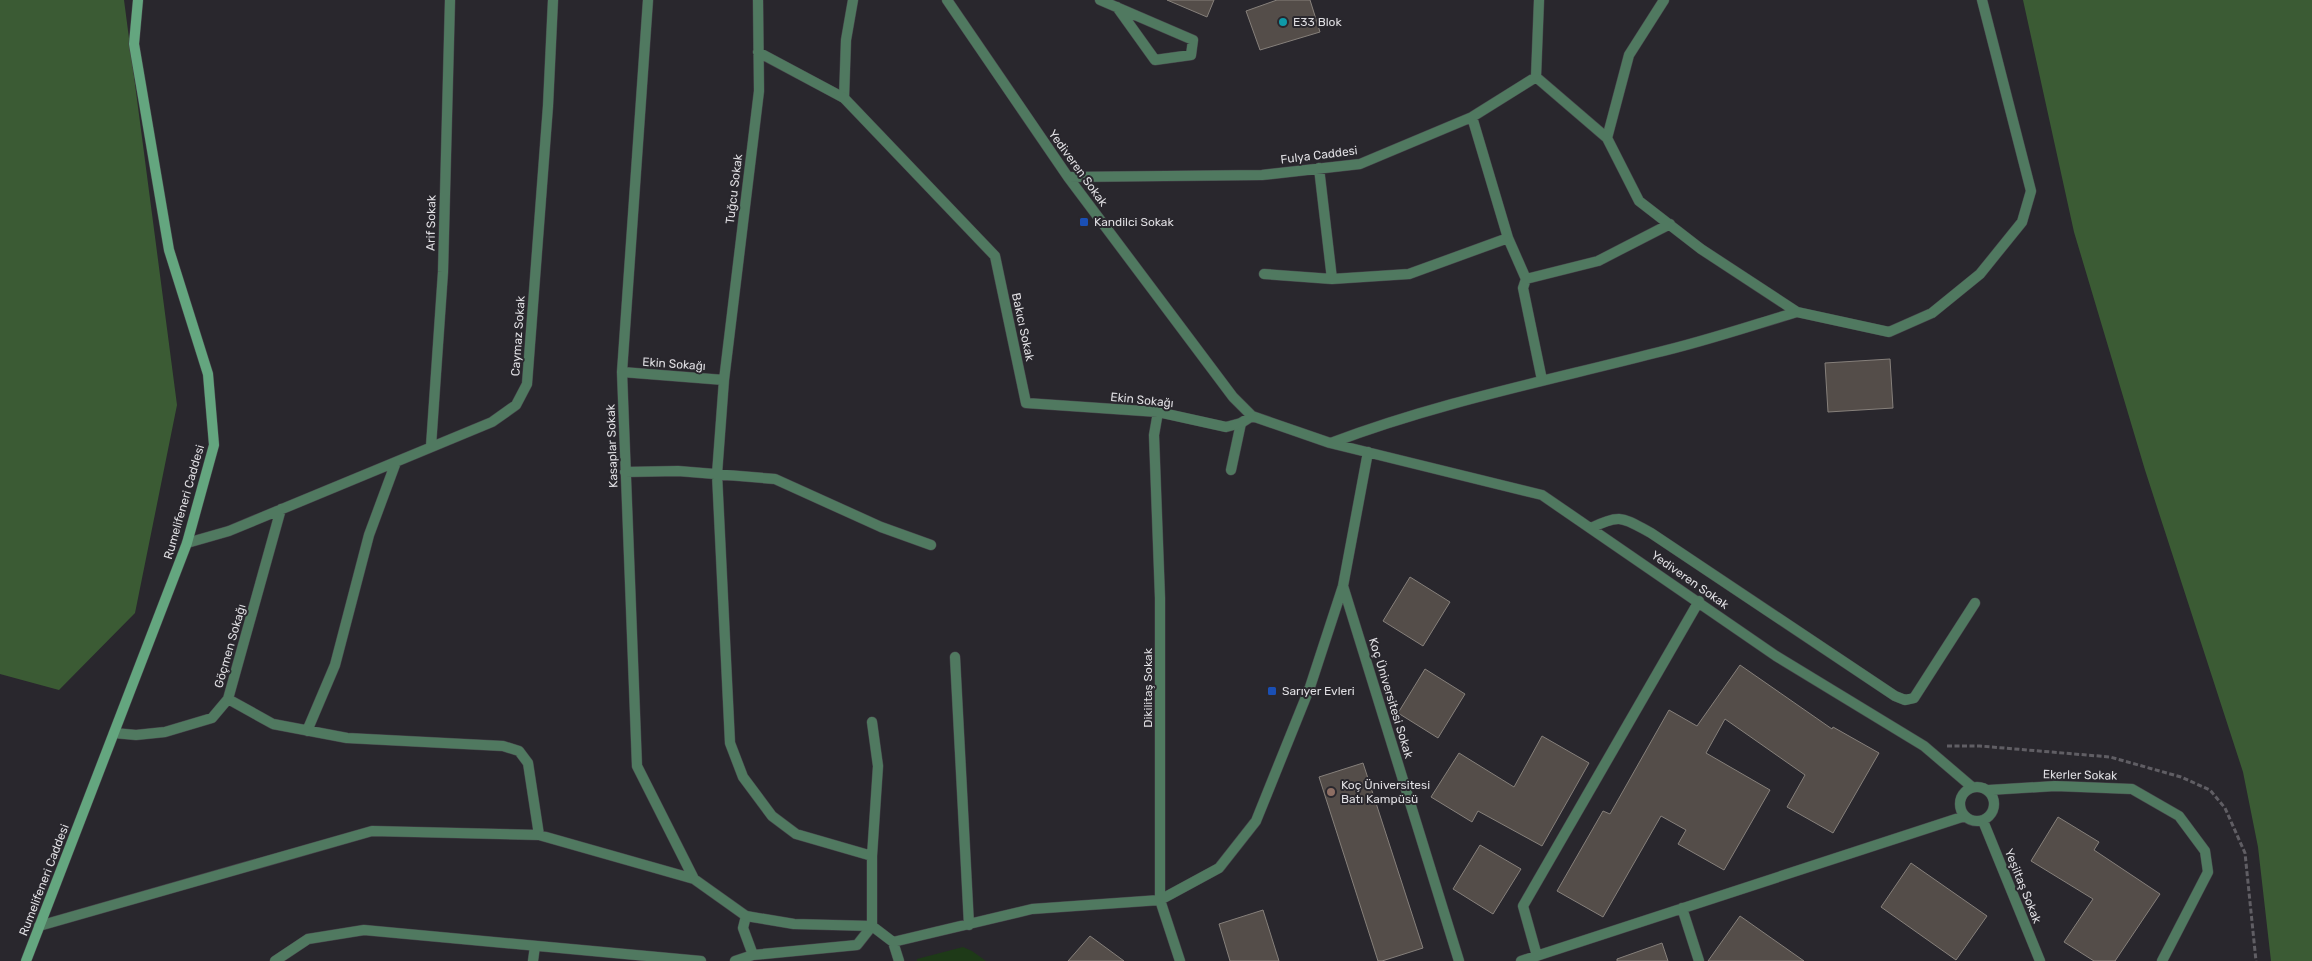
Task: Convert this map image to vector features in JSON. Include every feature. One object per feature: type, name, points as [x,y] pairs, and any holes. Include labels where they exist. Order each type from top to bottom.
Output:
[{"type":"street","name":"Rumelifeneri Caddesi","points":[[26,961],[188,543],[214,445],[208,374],[169,250],[134,44],[138,0]]},
{"type":"street","name":"Arif Sokak","points":[[431,446],[443,272],[450,0]]},
{"type":"street","name":"Caymaz Sokak","points":[[188,543],[228,531],[281,510],[492,422],[516,406],[527,384],[548,106],[552,0]]},
{"type":"street","name":"Kasaplar Sokak","points":[[648,0],[622,372],[637,766],[694,879]]},
{"type":"street","name":"Tuğcu Sokak","points":[[758,0],[759,91],[724,380],[718,474],[730,743],[743,777],[772,816],[796,834],[872,856]]},
{"type":"street","points":[[758,52],[844,98],[846,40],[853,0]]},
{"type":"street","name":"Yediveren Sokak","points":[[947,0],[1068,177],[1233,396],[1252,416],[1330,443],[1542,495],[1699,601],[1776,656],[1924,746],[1972,786]]},
{"type":"street","points":[[1100,0],[1117,7],[1193,40],[1191,56],[1155,60],[1117,7]]},
{"type":"street","points":[[1539,0],[1536,77],[1607,138],[1639,201],[1701,249],[1797,312],[1889,332],[1932,312],[1980,274],[2022,222],[2031,191],[1982,0]]},
{"type":"street","points":[[1607,138],[1629,55],[1664,0]]},
{"type":"street","name":"Fulya Caddesi","points":[[1068,177],[1262,174],[1360,164],[1472,117],[1536,77]]},
{"type":"street","name":"Bakıcı Sokak","points":[[844,98],[995,256],[1026,403]]},
{"type":"street","points":[[1472,117],[1508,238],[1526,279],[1523,288],[1542,380]]},
{"type":"street","points":[[1319,168],[1332,279]]},
{"type":"street","points":[[1526,279],[1598,261],[1670,224]]},
{"type":"street","points":[[1264,274],[1332,279],[1409,274],[1508,238]]},
{"type":"street","points":[[1330,443],[1378,425],[1542,380],[1657,353],[1797,312]]},
{"type":"street","name":"Ekin Sokağı","points":[[622,372],[724,380]]},
{"type":"street","name":"Ekin Sokağı","points":[[1026,403],[1158,412],[1226,427],[1241,423],[1252,416]]},
{"type":"street","name":"Dikilitaş Sokak","points":[[1158,412],[1154,435],[1160,598],[1160,900],[1180,961]]},
{"type":"street","points":[[1230,470],[1241,423]]},
{"type":"street","points":[[893,942],[1032,909],[1160,900],[1219,868],[1256,821],[1310,687],[1343,586],[1368,452]]},
{"type":"street","points":[[307,731],[335,665],[369,535],[396,462]]},
{"type":"street","points":[[625,472],[678,471],[776,479],[931,546]]},
{"type":"street","name":"Göçmen Sokağı","points":[[114,733],[136,736],[165,732],[212,718],[228,700],[281,510]]},
{"type":"street","points":[[1591,528],[1612,518],[1625,519],[1651,533],[1896,696],[1905,700],[1914,698],[1975,603]]},
{"type":"street","name":"Koç Üniversitesi Sokak","points":[[1343,586],[1459,961]]},
{"type":"street","points":[[1537,956],[1522,906],[1699,601]]},
{"type":"street","points":[[955,657],[969,925]]},
{"type":"street","points":[[228,700],[274,724],[307,731],[347,738],[503,746],[519,751],[528,764],[539,835]]},
{"type":"street","points":[[735,961],[753,955],[857,945],[872,926],[872,856],[878,766],[872,722]]},
{"type":"street","points":[[1972,786],[1983,787],[1989,790],[1994,798],[1995,806],[1990,816],[1983,821],[1972,821],[1964,816],[1960,801],[1964,791],[1972,786]]},
{"type":"street","name":"Ekerler Sokak","points":[[1989,790],[2055,786],[2132,789],[2179,816],[2205,851],[2208,872],[2162,961]]},
{"type":"street","points":[[1521,961],[1964,816]]},
{"type":"street","name":"Yeşiltaş Sokak","points":[[1983,821],[2040,961]]},
{"type":"street","points":[[39,926],[372,831],[539,835],[694,879],[746,916],[794,924],[872,926],[893,942],[899,961]]},
{"type":"street","points":[[1682,908],[1699,961]]},
{"type":"street","points":[[746,916],[743,928],[753,955]]},
{"type":"street","points":[[275,961],[308,939],[364,930],[701,961]]},
{"type":"street","points":[[533,961],[535,946]]},
{"type":"green space","points":[[0,0],[124,0],[177,405],[135,613],[59,690],[0,674]]},
{"type":"green space","points":[[2023,0],[2312,0],[2312,961],[2271,961],[2258,847],[2243,772],[2145,470],[2074,232]]},
{"type":"green space","points":[[963,947],[986,961],[917,961],[917,959]]},
{"type":"building","points":[[1167,0],[1214,0],[1207,17]]},
{"type":"building","name":"E33 Blok","points":[[1277,0],[1310,0],[1320,32],[1260,50],[1246,11]]},
{"type":"building","points":[[1890,359],[1893,408],[1828,412],[1825,363]]},
{"type":"building","points":[[1410,577],[1450,602],[1423,646],[1383,621]]},
{"type":"building","points":[[1740,665],[1832,729],[1833,727],[1879,753],[1833,833],[1787,807],[1805,775],[1725,719],[1706,753],[1770,790],[1724,870],[1678,844],[1686,830],[1661,816],[1603,917],[1557,891],[1603,811],[1610,814],[1669,710],[1697,726]]},
{"type":"building","points":[[1425,669],[1465,694],[1438,738],[1398,713]]},
{"type":"building","points":[[1542,736],[1589,763],[1542,846],[1478,811],[1472,822],[1431,797],[1459,753],[1514,787]]},
{"type":"building","points":[[1363,763],[1423,948],[1382,961],[1378,961],[1319,777]]},
{"type":"building","points":[[2058,817],[2099,842],[2094,850],[2160,894],[2115,961],[2094,961],[2064,942],[2093,899],[2031,861]]},
{"type":"building","points":[[1480,845],[1521,869],[1493,914],[1453,889]]},
{"type":"building","points":[[1911,863],[1987,916],[1956,960],[1881,907]]},
{"type":"building","points":[[1263,910],[1279,961],[1230,961],[1219,924]]},
{"type":"building","points":[[1740,916],[1804,961],[1708,961]]},
{"type":"building","points":[[1090,936],[1124,961],[1068,961]]},
{"type":"building","points":[[1662,943],[1668,961],[1617,961],[1617,959]]},
{"type":"place","name":"E33 Blok","points":[[1283,22]]},
{"type":"place","name":"Kandilci Sokak","points":[[1084,222]]},
{"type":"place","name":"Sarıyer Evleri","points":[[1272,691]]},
{"type":"place","name":"Koç Üniversitesi Batı Kampüsü","points":[[1331,792]]}]
